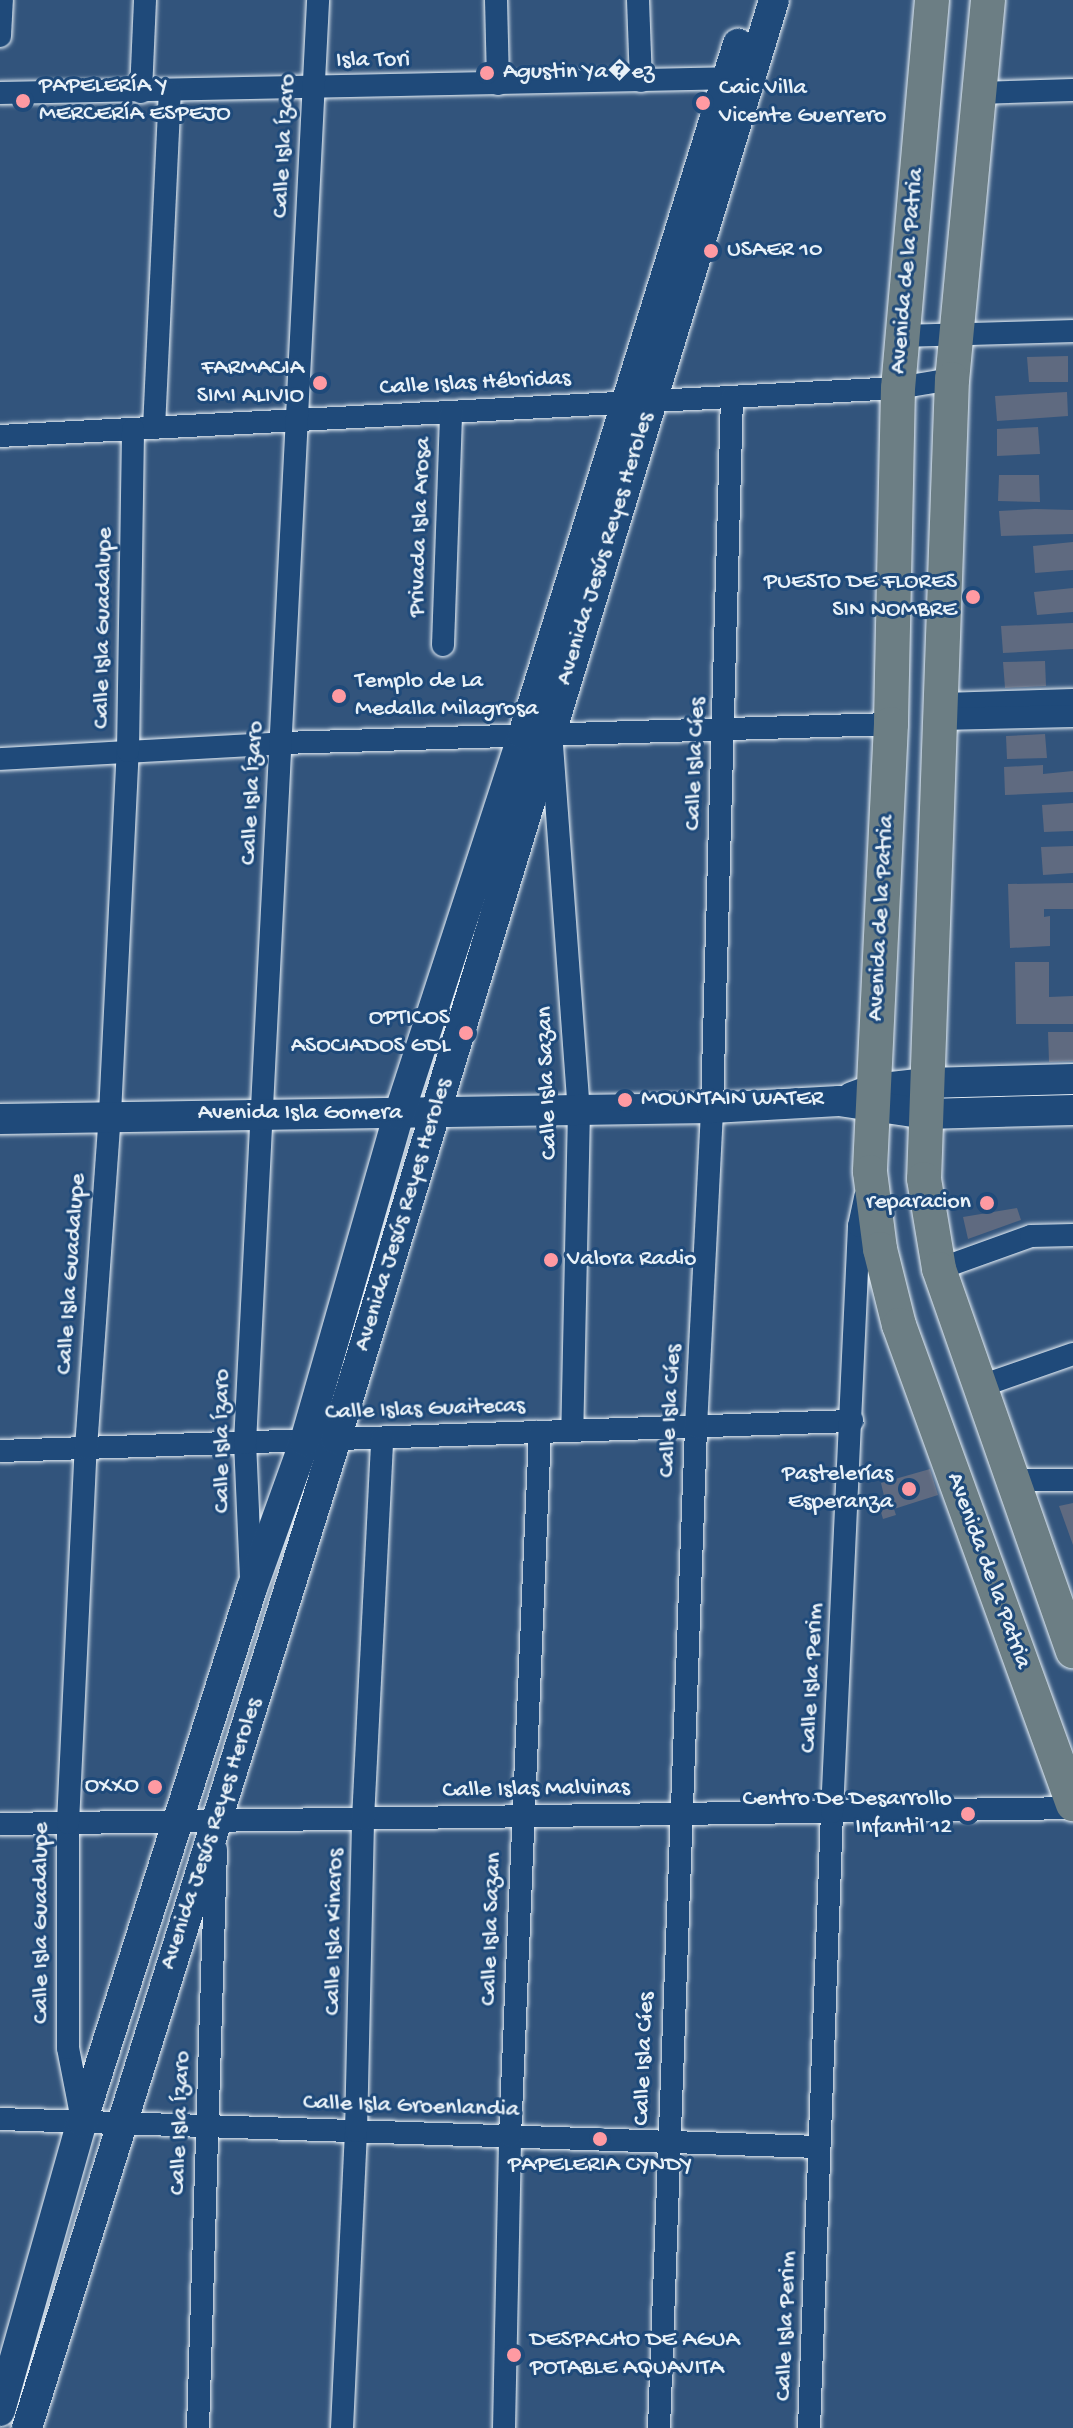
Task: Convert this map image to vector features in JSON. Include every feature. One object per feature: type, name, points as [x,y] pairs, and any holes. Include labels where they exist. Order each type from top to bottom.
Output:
[{"type":"main road","name":"Avenida de la Patria","points":[[932,0],[898,388],[891,724],[870,1172],[880,1249],[899,1325],[1073,1806]]},
{"type":"main road","name":"Avenida de la Patria","points":[[988,0],[952,379],[924,1179],[939,1269],[1073,1651]]},
{"type":"street","points":[[0,36],[2,0]]},
{"type":"street","points":[[141,92],[145,0]]},
{"type":"street","name":"Calle Isla Ízaro","points":[[252,1588],[245,1443],[318,0]]},
{"type":"street","points":[[496,0],[498,84]]},
{"type":"street","points":[[638,0],[641,81]]},
{"type":"street","name":"Avenida Jesús Reyes Heroles","points":[[27,2428],[435,1113],[537,734],[737,78],[753,0]]},
{"type":"street","name":"Avenida Jesús Reyes Heroles","points":[[737,78],[774,0]]},
{"type":"street","points":[[979,85],[1073,76]]},
{"type":"street","name":"Isla Tori","points":[[0,93],[170,92],[737,78]]},
{"type":"street","points":[[979,85],[1073,90]]},
{"type":"street","name":"Calle Isla Guadalupe","points":[[82,2122],[68,2048],[68,1823],[86,1448],[110,1114],[144,428],[170,92]]},
{"type":"street","points":[[903,336],[1073,331]]},
{"type":"street","name":"Calle Islas Hébridas","points":[[0,436],[898,388],[952,379]]},
{"type":"street","name":"Calle Isla Cíes","points":[[659,2428],[696,1427],[712,1108],[732,397]]},
{"type":"street","name":"Privada Isla Arosa","points":[[443,645],[451,412]]},
{"type":"street","points":[[941,711],[1073,700]]},
{"type":"street","points":[[941,711],[1073,716]]},
{"type":"street","points":[[0,759],[282,743],[891,724]]},
{"type":"street","name":"Avenida Jesús Reyes Heroles","points":[[0,2411],[82,2122],[252,1588],[305,1441],[399,1114],[537,734]]},
{"type":"street","name":"Calle Isla Sazan","points":[[537,734],[579,1110],[572,1431]]},
{"type":"street","name":"Avenida Isla Gomera","points":[[927,1099],[1073,1079]]},
{"type":"street","name":"Avenida Isla Gomera","points":[[0,1119],[110,1114],[399,1114],[712,1108],[873,1099],[927,1099],[1073,1110]]},
{"type":"street","name":"Calle Isla Perim","points":[[809,2428],[832,1812],[859,1226],[870,1172]]},
{"type":"street","points":[[939,1269],[1031,1236],[1073,1235]]},
{"type":"street","points":[[981,1386],[1073,1354]]},
{"type":"street","name":"Calle Islas Guaitecas","points":[[0,1451],[852,1421]]},
{"type":"street","name":"Calle Isla Sazan","points":[[504,2428],[510,2136],[540,1432]]},
{"type":"street","name":"Calle Isla Kinaros","points":[[342,2428],[356,2131],[363,1819],[382,1438]]},
{"type":"street","points":[[1015,1480],[1073,1480]]},
{"type":"street","name":"Calle Islas Malvinas","points":[[0,1824],[1073,1806]]},
{"type":"street","name":"Calle Isla Ízaro","points":[[198,2428],[217,1820]]},
{"type":"street","name":"Calle Isla Groenlandia","points":[[0,2119],[820,2147]]},
{"type":"building","points":[[1068,356],[1068,382],[1029,382],[1027,357]]},
{"type":"building","points":[[1067,392],[1068,416],[997,421],[995,396]]},
{"type":"building","points":[[1038,427],[1040,454],[997,456],[997,429]]},
{"type":"building","points":[[999,475],[1039,475],[1040,502],[998,501]]},
{"type":"building","points":[[1073,510],[1073,534],[1001,536],[999,511]]},
{"type":"building","points":[[1073,542],[1073,570],[1035,573],[1033,546]]},
{"type":"building","points":[[1073,588],[1073,612],[1037,615],[1034,592]]},
{"type":"building","points":[[1073,623],[1073,649],[1003,653],[1001,626]]},
{"type":"building","points":[[1045,661],[1046,686],[1005,688],[1003,662]]},
{"type":"building","points":[[1045,734],[1047,758],[1007,759],[1006,736]]},
{"type":"building","points":[[1043,765],[1043,774],[1073,771],[1073,792],[1005,795],[1004,767]]},
{"type":"building","points":[[1073,803],[1073,831],[1044,832],[1042,805]]},
{"type":"building","points":[[1073,846],[1073,873],[1043,875],[1041,847]]},
{"type":"building","points":[[1073,883],[1073,909],[1044,909],[1044,917],[1050,916],[1050,946],[1010,948],[1008,884]]},
{"type":"building","points":[[1015,962],[1049,962],[1049,997],[1073,996],[1073,1024],[1016,1024]]},
{"type":"building","points":[[1048,1032],[1073,1032],[1073,1061],[1049,1062]]},
{"type":"building","points":[[1017,1208],[1021,1220],[968,1239],[963,1217]]},
{"type":"building","name":"Pastelerías Esperanza","points":[[930,1469],[938,1495],[894,1509],[896,1515],[883,1519],[877,1498],[884,1496],[881,1483]]},
{"type":"building","points":[[1073,1503],[1073,1545],[1059,1506]]},
{"type":"place","name":"Agustin Ya�ez","points":[[487,73]]},
{"type":"place","name":"PAPELERÍA Y MERCERÍA ESPEJO","points":[[23,101]]},
{"type":"place","name":"Caic Villa Vicente Guerrero","points":[[703,103]]},
{"type":"place","name":"USAER 10","points":[[711,251]]},
{"type":"place","name":"FARMACIA SIMI ALIVIO","points":[[320,383]]},
{"type":"place","name":"PUESTO DE FLORES SIN NOMBRE","points":[[973,597]]},
{"type":"place","name":"Templo de La Medalla Milagrosa","points":[[339,696]]},
{"type":"place","name":"OPTICOS ASOCIADOS GDL","points":[[466,1033]]},
{"type":"place","name":"MOUNTAIN WATER","points":[[625,1100]]},
{"type":"place","name":"reparacion","points":[[987,1203]]},
{"type":"place","name":"Valora Radio","points":[[551,1260]]},
{"type":"place","name":"Pastelerías Esperanza","points":[[909,1489]]},
{"type":"place","name":"OXXO","points":[[155,1787]]},
{"type":"place","name":"Centro De Desarrollo Infantil 12","points":[[968,1814]]},
{"type":"place","name":"PAPELERIA CYNDY","points":[[600,2139]]},
{"type":"place","name":"DESPACHO DE AGUA POTABLE AQUAVITA","points":[[514,2355]]}]
